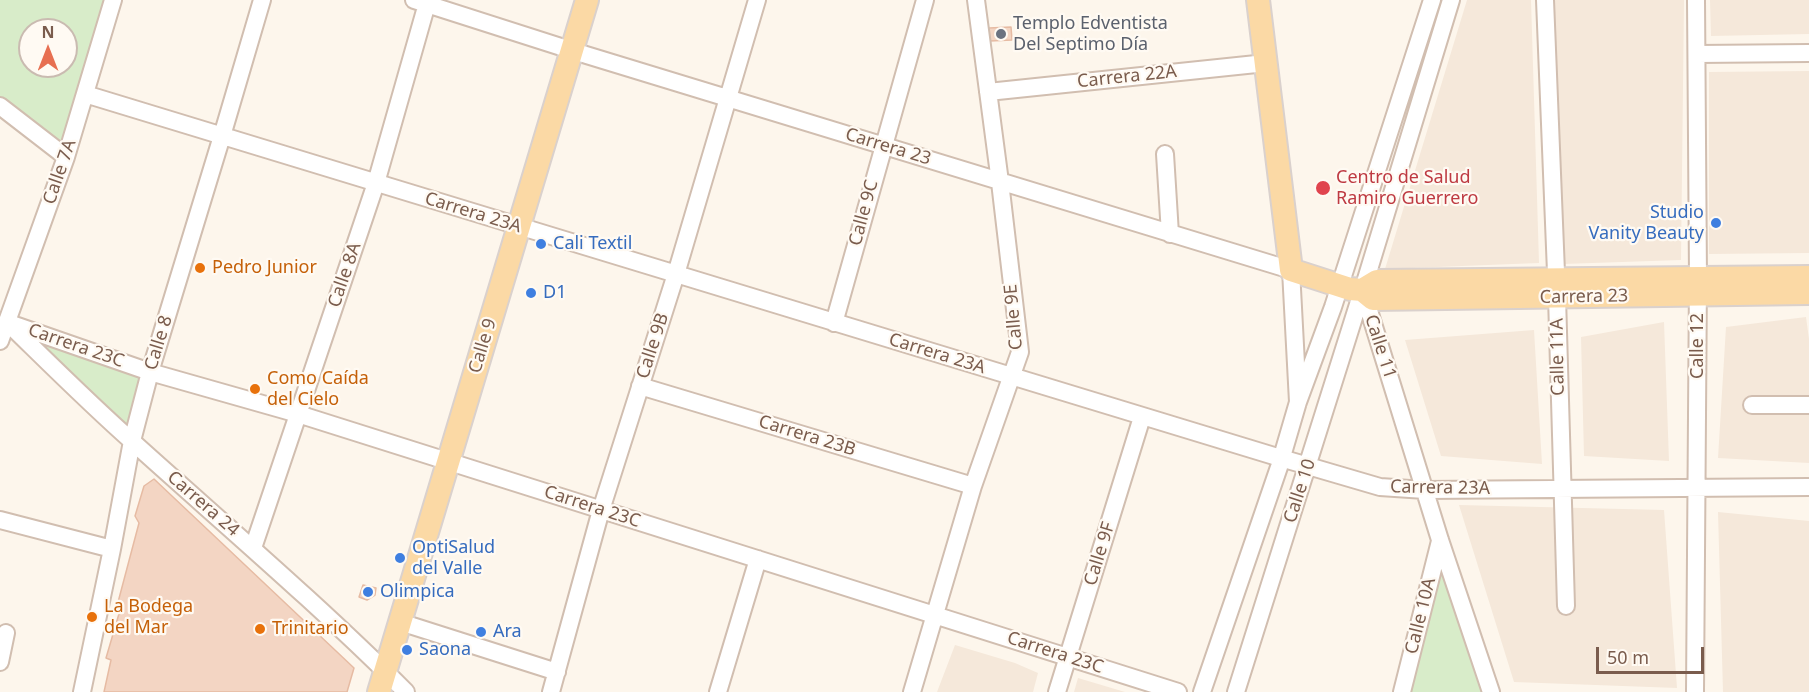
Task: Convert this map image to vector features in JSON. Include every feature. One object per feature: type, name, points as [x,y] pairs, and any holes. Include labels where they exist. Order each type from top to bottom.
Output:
[{"type":"main road","name":"Calle 9","points":[[382,682],[587,0]]},
{"type":"main road","name":"Calle 10","points":[[1258,0],[1291,270]]},
{"type":"main road","name":"Carrera 23","points":[[1291,270],[1340,287],[1362,290],[1373,299],[1556,288],[1698,286],[1809,277]]},
{"type":"main road","name":"Carrera 23","points":[[1698,286],[1809,293]]},
{"type":"street","name":"Calle 7A","points":[[0,341],[3,319],[66,157],[113,0]]},
{"type":"street","name":"Calle 8","points":[[82,692],[132,441],[150,372],[262,0]]},
{"type":"street","name":"Calle 9B","points":[[551,692],[601,510],[676,274],[757,0]]},
{"type":"street","name":"Calle 9C","points":[[834,322],[925,0]]},
{"type":"street","name":"Calle 9E","points":[[912,692],[974,486],[1020,352],[976,0]]},
{"type":"street","points":[[1340,287],[1432,0]]},
{"type":"street","name":"Calle 11","points":[[1450,0],[1362,290],[1440,540],[1491,692]]},
{"type":"street","name":"Calle 11A","points":[[1545,0],[1566,606]]},
{"type":"street","name":"Calle 12","points":[[1695,0],[1698,286],[1695,692]]},
{"type":"street","name":"Carrera 23","points":[[423,1],[728,99],[1291,270]]},
{"type":"street","name":"Calle 8A","points":[[253,548],[376,183],[423,1]]},
{"type":"street","points":[[1697,54],[1809,52]]},
{"type":"street","name":"Carrera 22A","points":[[988,92],[1266,63]]},
{"type":"street","name":"Carrera 23A","points":[[85,94],[1142,417],[1380,487],[1425,490],[1809,487]]},
{"type":"street","points":[[0,106],[66,157]]},
{"type":"street","points":[[1165,154],[1170,234]]},
{"type":"street","name":"Calle 10","points":[[1291,270],[1298,402]]},
{"type":"street","name":"Calle 10","points":[[1202,692],[1298,402],[1340,287]]},
{"type":"street","name":"Calle 10","points":[[1236,692],[1362,290]]},
{"type":"street","name":"Carrera 23C","points":[[3,319],[150,372],[298,414],[1178,692]]},
{"type":"street","name":"Carrera 24","points":[[3,319],[132,441],[253,548],[382,682],[406,692]]},
{"type":"street","name":"Carrera 23B","points":[[640,386],[974,486]]},
{"type":"street","points":[[1752,405],[1809,405]]},
{"type":"street","name":"Calle 9F","points":[[1057,692],[1142,417]]},
{"type":"street","points":[[0,520],[112,549]]},
{"type":"street","name":"Calle 10A","points":[[1402,692],[1440,540]]},
{"type":"street","points":[[718,692],[758,559]]},
{"type":"street","points":[[400,622],[557,672]]},
{"type":"street","points":[[0,662],[6,633]]},
{"type":"shaded area","points":[[1467,0],[1531,0],[1539,263],[1385,269]]},
{"type":"shaded area","points":[[1553,0],[1684,0],[1681,260],[1563,264]]},
{"type":"shaded area","points":[[1710,0],[1809,0],[1809,34],[1711,36]]},
{"type":"shaded area","points":[[1809,71],[1809,253],[1709,254],[1709,72]]},
{"type":"shaded area","points":[[1806,317],[1809,339],[1809,463],[1718,458],[1726,327]]},
{"type":"shaded area","points":[[1664,322],[1669,461],[1584,456],[1581,337]]},
{"type":"shaded area","points":[[1534,330],[1542,464],[1441,456],[1405,340]]},
{"type":"shaded area","points":[[1459,505],[1664,510],[1677,688],[1514,682]]},
{"type":"shaded area","points":[[1718,512],[1809,521],[1809,692],[1723,692]]},
{"type":"shaded area","points":[[955,645],[1015,663],[1038,673],[1033,692],[937,692]]},
{"type":"shaded area","points":[[1078,678],[1125,692],[1074,692]]},
{"type":"green space","points":[[0,0],[113,0],[66,157],[0,106]]},
{"type":"green space","points":[[6,322],[150,372],[132,441]]},
{"type":"green space","points":[[1440,540],[1491,692],[1402,692]]},
{"type":"building","name":"Templo Edventista Del Septimo Día","points":[[1011,27],[1012,40],[990,41],[989,28]]},
{"type":"building","points":[[154,479],[354,668],[347,692],[104,692],[111,660],[106,658],[121,607],[117,606],[139,523],[135,516],[144,486]]},
{"type":"building","name":"Olimpica","points":[[363,585],[376,588],[375,595],[367,600],[359,597]]},
{"type":"place","name":"Templo Edventista Del Septimo Día","points":[[1001,34]]},
{"type":"place","name":"Centro de Salud Ramiro Guerrero","points":[[1323,188]]},
{"type":"place","name":"Studio Vanity Beauty","points":[[1716,223]]},
{"type":"place","name":"Cali Textil","points":[[541,244]]},
{"type":"place","name":"Pedro Junior","points":[[200,268]]},
{"type":"place","name":"D1","points":[[531,293]]},
{"type":"place","name":"Como Caída del Cielo","points":[[255,389]]},
{"type":"place","name":"OptiSalud del Valle","points":[[400,558]]},
{"type":"place","name":"Olimpica","points":[[368,592]]},
{"type":"place","name":"La Bodega del Mar","points":[[92,617]]},
{"type":"place","name":"Trinitario","points":[[260,629]]},
{"type":"place","name":"Ara","points":[[481,632]]},
{"type":"place","name":"Saona","points":[[407,650]]}]
